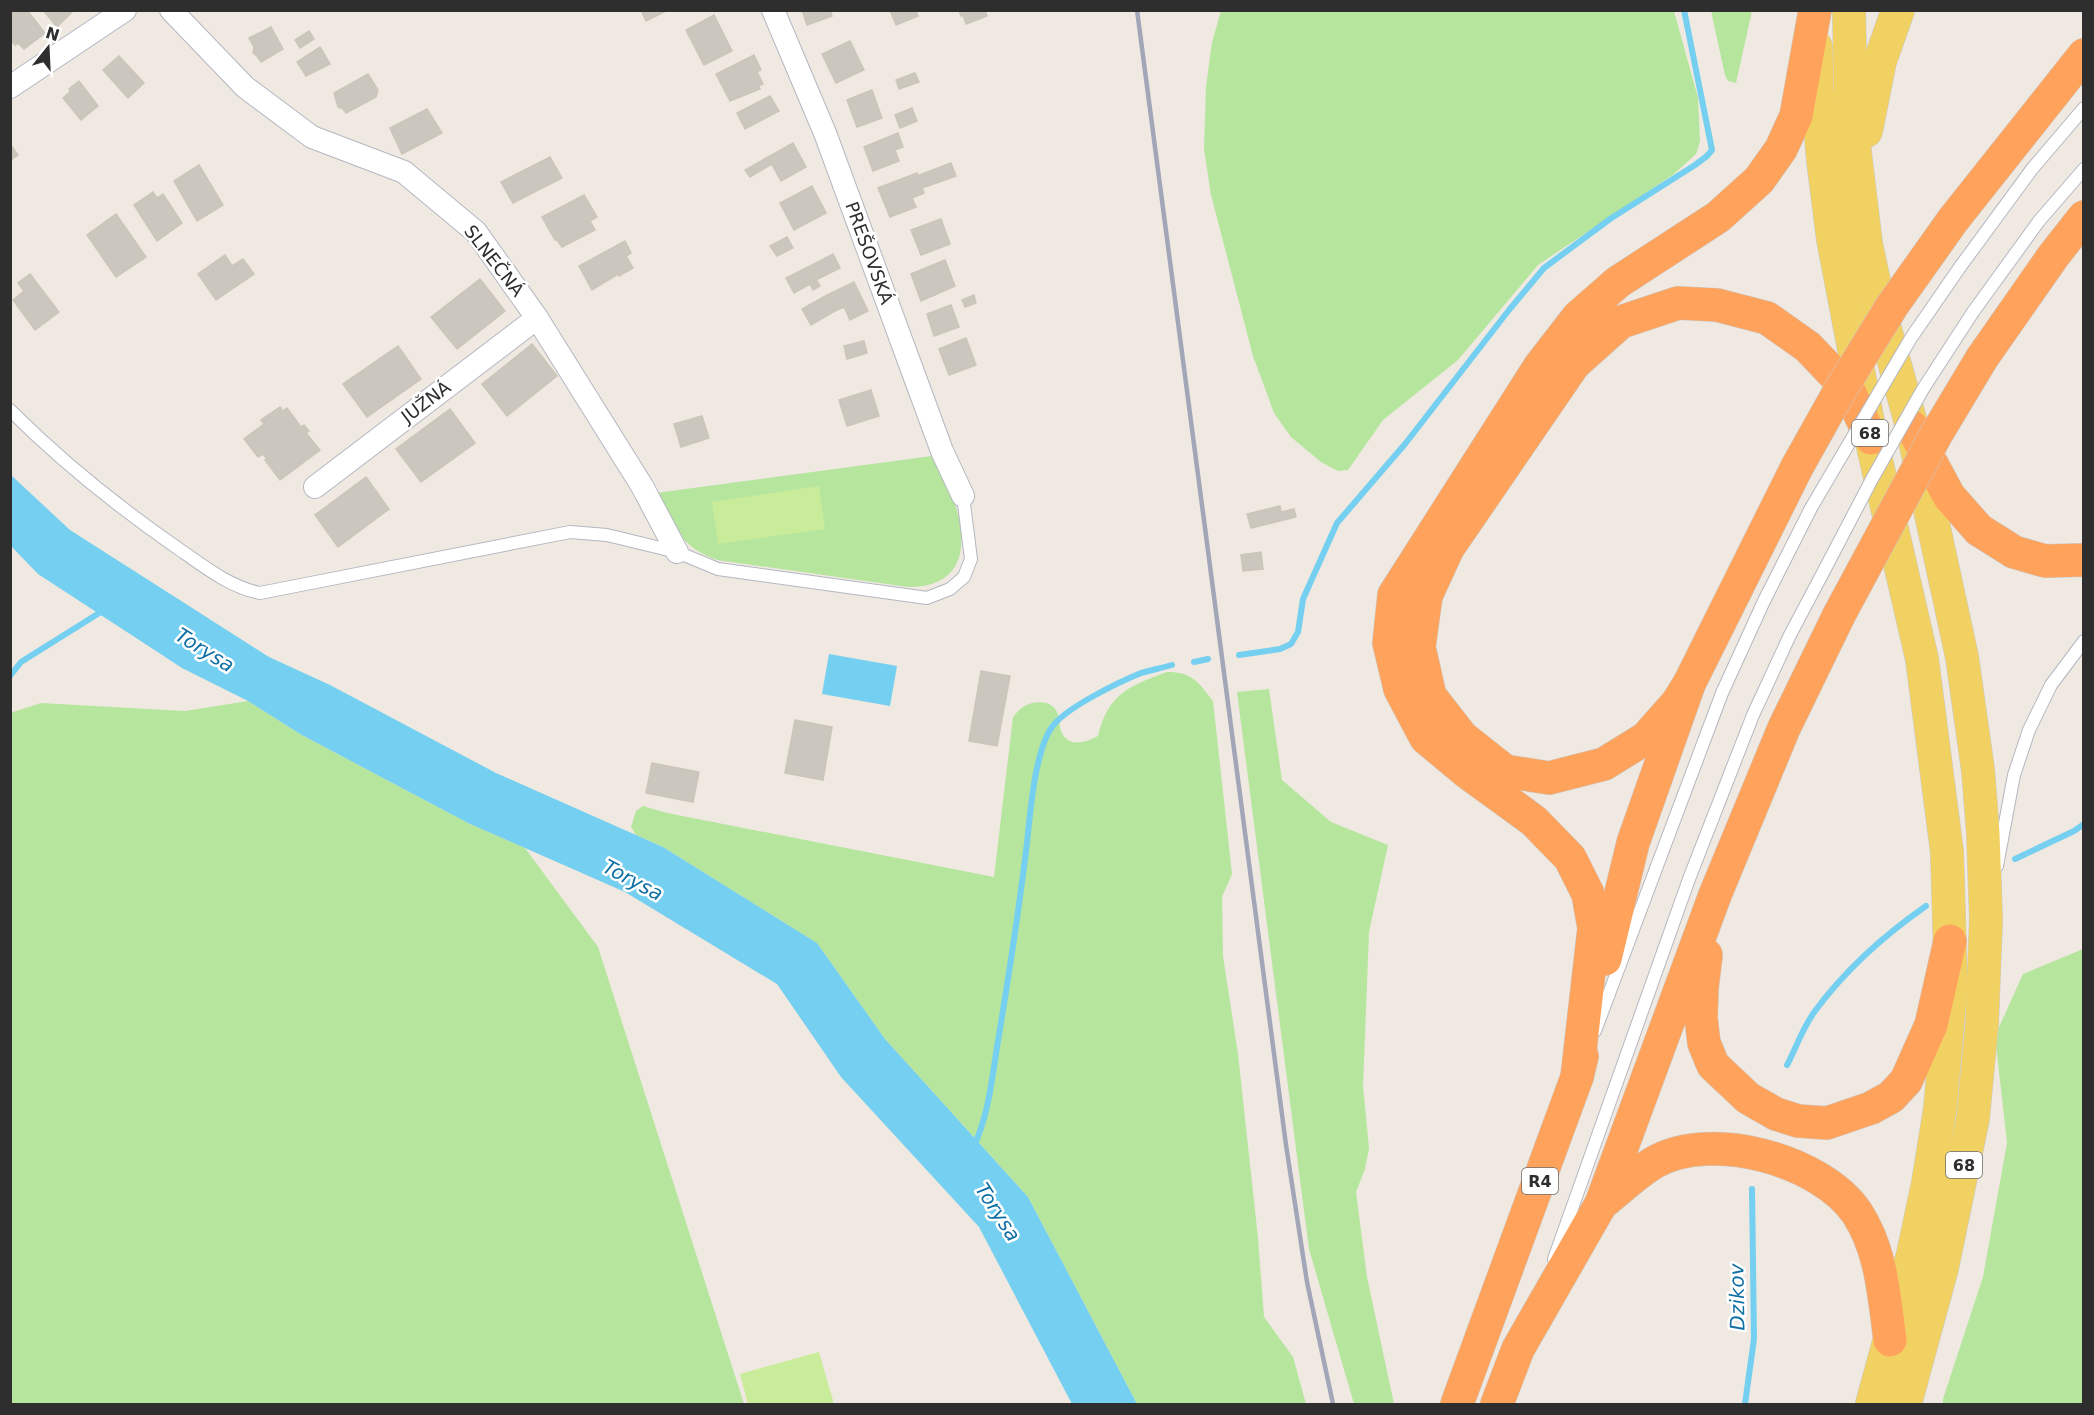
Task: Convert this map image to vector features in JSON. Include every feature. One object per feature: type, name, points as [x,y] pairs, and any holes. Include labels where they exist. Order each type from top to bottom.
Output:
[{"type":"highway","points":[[1577,1077],[1594,928],[1588,894],[1570,858],[1534,822],[1468,773],[1426,738],[1400,689],[1389,643],[1394,595],[1540,366],[1578,317],[1618,282],[1718,217],[1760,180],[1781,150],[1796,116],[1815,10]]},
{"type":"highway","points":[[1871,438],[1848,389],[1808,347],[1767,318],[1717,305],[1678,303],[1621,322],[1574,364],[1448,548],[1426,596],[1419,647],[1430,696],[1462,737],[1505,771],[1549,778],[1604,764],[1646,738],[1677,703],[1689,684],[1797,467],[1839,392],[1892,306],[1953,220],[2078,64]]},
{"type":"highway","points":[[1518,1349],[1601,1204],[1715,895],[1784,728],[1839,615],[1936,433],[1982,358],[2054,255],[2084,217]]},
{"type":"highway","points":[[1912,427],[1950,496],[1979,530],[2014,552],[2045,561],[2084,560]]},
{"type":"highway","points":[[1577,1077],[1633,843],[1689,684]]},
{"type":"highway","points":[[1715,895],[1702,988],[1701,1018],[1704,1043],[1713,1065],[1748,1098],[1776,1114],[1798,1121],[1827,1123],[1872,1108],[1891,1097],[1906,1081],[1931,1025],[1950,941]]},
{"type":"highway","name":"R4","points":[[1458,1404],[1577,1077]]},
{"type":"highway","points":[[1601,1204],[1655,1162],[1680,1153],[1708,1148],[1767,1155],[1818,1177],[1857,1213],[1870,1239],[1880,1269],[1890,1340]]},
{"type":"highway","name":"R4","points":[[1497,1404],[1518,1349]]},
{"type":"main road","name":"68","points":[[1815,10],[1817,88],[1833,239],[1871,438],[1922,659],[1947,852],[1951,986],[1940,1109],[1915,1244],[1872,1404]]},
{"type":"main road","name":"68","points":[[1849,10],[1851,120],[1866,244],[1881,314],[1912,427],[1962,657],[1978,770],[1994,829],[1986,919],[1982,1023],[1973,1118],[1942,1268],[1905,1404]]},
{"type":"main road","points":[[1866,244],[1864,143],[1880,61],[1898,10]]},
{"type":"street","points":[[10,87],[125,10]]},
{"type":"street","name":"SLNEČNÁ","points":[[171,10],[245,87],[312,137],[404,172],[476,232],[537,318],[642,486],[677,552]]},
{"type":"street","name":"PREŠOVSKÁ","points":[[773,10],[825,133],[942,451],[963,496]]},
{"type":"street","name":"JUŽNÁ","points":[[315,487],[537,318]]},
{"type":"lane","name":"R4","points":[[1577,1077],[1722,693],[1764,601],[1811,508],[1911,338],[2032,169],[2084,108]]},
{"type":"lane","name":"R4","points":[[1518,1349],[1543,1291],[1689,879],[1753,715],[1790,635],[1872,479],[1923,389],[1973,312],[2039,221],[2084,169]]},
{"type":"lane","points":[[10,410],[91,484],[203,566],[247,591],[260,593],[570,532],[607,534],[677,552],[718,568],[927,598],[950,589],[964,577],[971,559],[963,496]]},
{"type":"lane","points":[[1994,829],[2029,730],[2051,685],[2084,641]]},
{"type":"green space","points":[[1221,11],[1674,11],[1698,98],[1700,141],[1696,154],[1674,174],[1538,265],[1458,360],[1383,420],[1348,470],[1338,471],[1321,462],[1291,437],[1274,413],[1253,356],[1211,195],[1204,149],[1206,87],[1212,42]]},
{"type":"green space","points":[[1711,11],[1752,11],[1736,83],[1728,81],[1725,75]]},
{"type":"green space","points":[[932,456],[956,507],[961,538],[956,564],[949,574],[939,581],[926,585],[908,587],[717,560],[694,548],[679,534],[656,493]]},
{"type":"green space","points":[[819,486],[825,529],[718,544],[712,502]]},
{"type":"green space","points":[[1167,672],[1176,672],[1194,679],[1213,701],[1232,874],[1222,897],[1223,956],[1238,1054],[1258,1238],[1264,1317],[1293,1357],[1306,1404],[1137,1404],[1028,1197],[885,1039],[817,943],[663,847],[636,835],[631,827],[636,811],[643,806],[667,813],[994,877],[1013,717],[1027,705],[1037,702],[1047,703],[1055,708],[1061,731],[1068,740],[1088,741],[1098,736],[1108,710],[1122,694],[1131,687]]},
{"type":"green space","points":[[1269,689],[1282,780],[1331,822],[1388,845],[1369,932],[1363,1086],[1369,1148],[1365,1169],[1356,1192],[1367,1277],[1394,1404],[1354,1404],[1309,1249],[1237,692]]},
{"type":"green space","points":[[248,701],[300,734],[468,823],[525,848],[598,947],[744,1404],[11,1404],[10,713],[41,703],[185,711]]},
{"type":"green space","points":[[2083,949],[2083,1404],[1943,1404],[1983,1277],[2007,1143],[1995,1036],[2023,974]]},
{"type":"green space","points":[[819,1352],[834,1404],[748,1404],[740,1374]]},
{"type":"water","name":"Torysa","points":[[11,475],[70,530],[269,657],[330,685],[496,773],[663,847],[817,943],[885,1039],[1028,1197],[1137,1404],[1072,1404],[979,1227],[841,1077],[777,984],[625,892],[468,823],[300,734],[248,701],[182,668],[38,574],[11,546]]},
{"type":"water","points":[[829,654],[897,666],[890,706],[822,694]]},
{"type":"building","points":[[10,10],[27,10],[45,33],[24,49],[18,43],[15,45],[10,39]]},
{"type":"building","points":[[43,10],[74,10],[57,27]]},
{"type":"building","points":[[641,10],[668,10],[646,21]]},
{"type":"building","points":[[802,10],[830,10],[832,16],[807,25]]},
{"type":"building","points":[[890,10],[916,10],[918,16],[896,25]]},
{"type":"building","points":[[959,10],[985,10],[987,16],[966,24]]},
{"type":"building","points":[[714,15],[732,51],[704,65],[686,30]]},
{"type":"building","points":[[271,27],[283,49],[261,62],[253,53],[254,47],[249,38]]},
{"type":"building","points":[[309,31],[314,39],[300,48],[295,40]]},
{"type":"building","points":[[850,41],[864,70],[836,83],[822,54]]},
{"type":"building","points":[[320,47],[330,64],[306,76],[297,62]]},
{"type":"building","points":[[754,55],[761,70],[757,72],[763,84],[758,86],[760,89],[730,101],[716,74]]},
{"type":"building","points":[[119,56],[144,83],[128,98],[103,70]]},
{"type":"building","points":[[915,73],[919,82],[899,89],[896,80]]},
{"type":"building","points":[[368,74],[378,90],[376,97],[346,113],[338,107],[334,93]]},
{"type":"building","points":[[79,81],[98,106],[81,120],[63,98]]},
{"type":"building","points":[[872,90],[882,118],[857,127],[847,100]]},
{"type":"building","points":[[770,96],[779,111],[745,129],[737,113]]},
{"type":"building","points":[[912,108],[917,121],[900,128],[895,115]]},
{"type":"building","points":[[427,109],[442,133],[402,154],[390,128]]},
{"type":"building","points":[[898,133],[903,147],[895,150],[899,161],[873,171],[864,147]]},
{"type":"building","points":[[793,143],[806,167],[781,181],[768,157]]},
{"type":"building","points":[[10,144],[18,155],[10,163]]},
{"type":"building","points":[[550,157],[562,178],[513,203],[501,182]]},
{"type":"building","points":[[768,157],[772,164],[750,177],[745,170]]},
{"type":"building","points":[[951,163],[956,176],[922,188],[917,176]]},
{"type":"building","points":[[199,165],[223,205],[197,221],[174,181]]},
{"type":"building","points":[[917,173],[924,193],[912,198],[916,207],[890,217],[878,188]]},
{"type":"building","points":[[812,186],[826,213],[794,230],[780,203]]},
{"type":"building","points":[[153,192],[157,198],[163,194],[182,223],[157,241],[134,205]]},
{"type":"building","points":[[584,195],[597,217],[590,221],[595,230],[562,247],[555,240],[542,217]]},
{"type":"building","points":[[116,214],[146,257],[116,277],[87,235]]},
{"type":"building","points":[[941,219],[950,244],[921,255],[911,230]]},
{"type":"building","points":[[787,237],[793,248],[777,256],[770,246]]},
{"type":"building","points":[[625,241],[631,253],[626,256],[633,268],[619,276],[618,274],[592,290],[579,266]]},
{"type":"building","points":[[833,254],[840,268],[816,280],[808,267]]},
{"type":"building","points":[[225,255],[232,266],[243,259],[254,274],[216,300],[198,274]]},
{"type":"building","points":[[945,260],[955,286],[921,301],[911,274]]},
{"type":"building","points":[[808,267],[820,286],[813,290],[810,284],[794,293],[786,278]]},
{"type":"building","points":[[30,274],[59,312],[35,330],[13,300],[24,291],[18,283]]},
{"type":"building","points":[[480,279],[505,311],[457,349],[431,317]]},
{"type":"building","points":[[854,282],[868,311],[850,320],[844,307],[835,311],[827,295]]},
{"type":"building","points":[[827,295],[835,311],[811,325],[802,309]]},
{"type":"building","points":[[974,295],[976,303],[965,307],[962,300]]},
{"type":"building","points":[[951,305],[959,327],[934,336],[927,314]]},
{"type":"building","points":[[966,338],[976,365],[949,375],[939,349]]},
{"type":"building","points":[[864,341],[867,353],[847,359],[844,346]]},
{"type":"building","points":[[532,344],[557,376],[507,416],[482,384]]},
{"type":"building","points":[[398,346],[421,379],[367,417],[343,384]]},
{"type":"building","points":[[871,390],[879,416],[847,426],[839,400]]},
{"type":"building","points":[[280,407],[283,411],[287,408],[301,427],[304,425],[309,431],[306,433],[320,450],[280,480],[263,454],[258,457],[244,439],[264,424],[261,420]]},
{"type":"building","points":[[450,409],[475,443],[421,482],[396,449]]},
{"type":"building","points":[[702,416],[709,438],[681,447],[674,424]]},
{"type":"building","points":[[366,477],[389,509],[338,547],[315,515]]},
{"type":"building","points":[[1280,506],[1281,512],[1294,509],[1296,517],[1251,528],[1247,514]]},
{"type":"building","points":[[1261,552],[1263,569],[1243,571],[1241,555]]},
{"type":"building","points":[[981,671],[1010,676],[997,746],[969,741]]},
{"type":"building","points":[[795,720],[832,727],[823,780],[785,773]]},
{"type":"building","points":[[652,763],[699,772],[693,802],[646,793]]},
{"type":"waterway","points":[[1239,655],[1280,649],[1291,644],[1298,632],[1303,599],[1337,523],[1405,444],[1544,268],[1610,219],[1695,165],[1712,150],[1684,10]]},
{"type":"waterway","points":[[10,676],[21,662],[104,610]]},
{"type":"waterway","points":[[1194,662],[1208,659]]},
{"type":"waterway","points":[[973,1148],[983,1122],[989,1096],[1017,917],[1034,783],[1046,737],[1052,727],[1068,712],[1093,696],[1141,673],[1172,665]]},
{"type":"waterway","name":"Dzikov","points":[[2015,859],[2084,824]]},
{"type":"waterway","name":"Dzikov","points":[[1787,1065],[1811,1017],[1839,981],[1880,941],[1926,906]]},
{"type":"waterway","name":"Dzikov","points":[[1745,1404],[1754,1339],[1752,1189]]},
{"type":"railway","points":[[1137,10],[1286,1145],[1307,1282],[1333,1404]]}]
